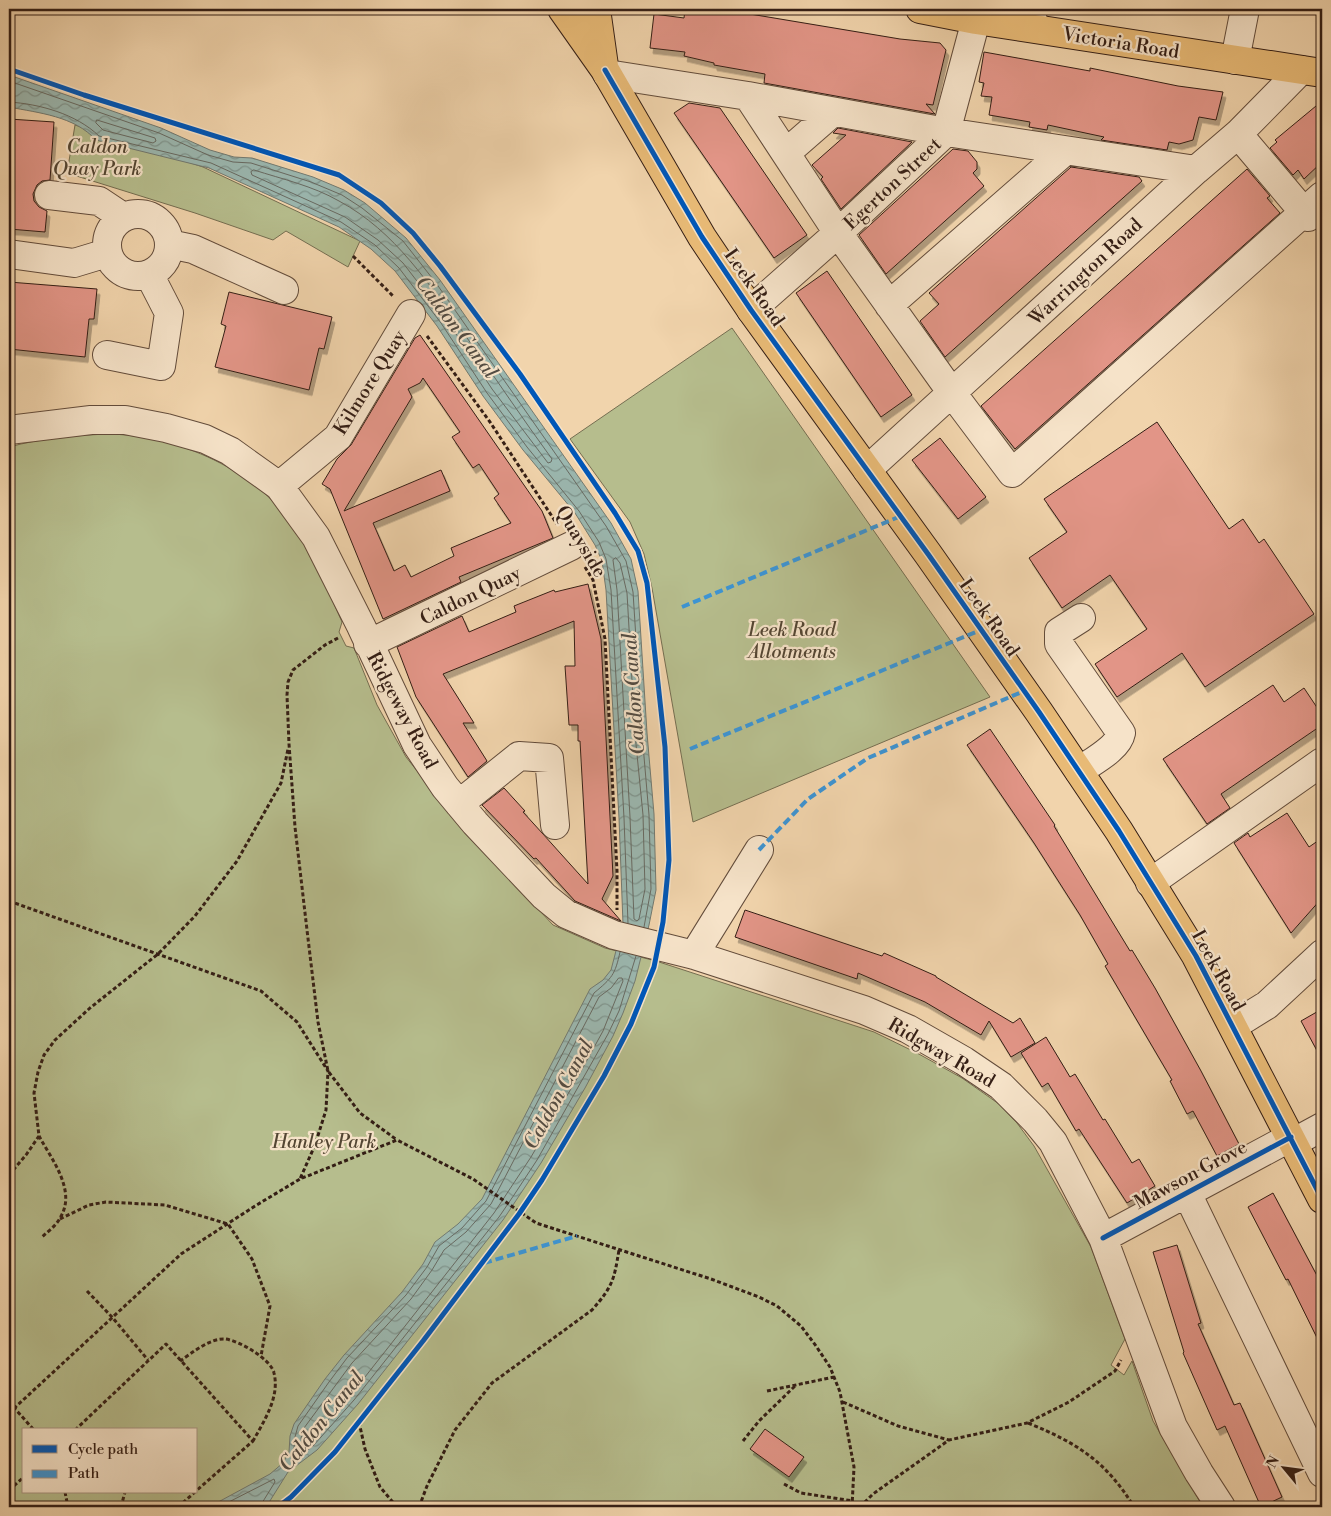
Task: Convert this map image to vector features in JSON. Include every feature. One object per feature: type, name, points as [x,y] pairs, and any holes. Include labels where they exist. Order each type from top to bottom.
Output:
[{"type":"main road","name":"Leek Road","points":[[562,9],[606,72],[702,237],[751,310],[1034,705],[1119,831],[1196,956],[1322,1199]]},
{"type":"main road","name":"Victoria Road","points":[[920,9],[976,20],[1032,18],[1234,60],[1312,72]]},
{"type":"main road","name":"Leek Road","points":[[597,11],[606,72]]},
{"type":"street","points":[[1234,60],[1245,9]]},
{"type":"street","name":"Egerton Street","points":[[751,310],[838,234],[946,132],[976,20]]},
{"type":"street","points":[[606,72],[946,132],[1196,170]]},
{"type":"street","name":"Warrington Road","points":[[867,470],[1196,170],[1312,72]]},
{"type":"street","points":[[748,96],[838,234],[1012,473],[1311,208],[1238,134]]},
{"type":"street","points":[[786,153],[833,112]]},
{"type":"street","points":[[889,305],[1065,151]]},
{"type":"street","points":[[49,195],[100,201],[123,217]]},
{"type":"street","points":[[133,214],[144,214],[161,224],[167,234],[168,254],[164,262],[149,274],[128,275],[119,270],[107,253],[106,243],[109,232],[114,224],[123,217],[133,214]]},
{"type":"street","points":[[169,244],[193,249],[284,290]]},
{"type":"street","points":[[9,254],[74,263],[107,253]]},
{"type":"street","points":[[107,355],[161,366],[169,313],[149,274]]},
{"type":"street","name":"Kilmore Quay","points":[[279,486],[338,437],[411,314]]},
{"type":"street","name":"Ridgeway Road","points":[[9,430],[91,420],[125,420],[166,428],[205,439],[230,451],[279,486],[316,538],[365,635],[417,745],[445,786],[475,823],[544,896],[566,914],[614,935]]},
{"type":"street","name":"Caldon Quay","points":[[365,635],[571,546]]},
{"type":"street","points":[[1078,771],[1114,746],[1120,739],[1121,733],[1059,644],[1060,632],[1081,618]]},
{"type":"street","points":[[459,804],[520,756],[548,758],[555,825]]},
{"type":"street","points":[[1150,883],[1322,762]]},
{"type":"street","points":[[689,954],[760,850]]},
{"type":"street","name":"Ridgway Road","points":[[614,935],[689,954],[880,1017],[932,1043],[1001,1086],[1035,1120],[1053,1142],[1103,1238],[1173,1427],[1221,1507]]},
{"type":"street","points":[[1233,1026],[1267,1005],[1322,954]]},
{"type":"street","name":"Mawson Grove","points":[[1103,1238],[1291,1137],[1298,1140],[1322,1127]]},
{"type":"street","points":[[1187,1193],[1322,1473]]},
{"type":"path","points":[[300,1180],[326,1110],[328,1071],[318,1022],[295,827],[289,744],[288,682],[293,670],[325,644],[365,635]]},
{"type":"path","points":[[60,1219],[65,1207],[66,1194],[61,1176],[39,1136],[34,1093],[44,1055],[55,1040],[90,1008],[158,954],[195,916],[237,860],[282,783],[289,744]]},
{"type":"path","points":[[9,901],[261,990],[297,1022],[328,1071],[360,1113],[397,1140],[474,1180],[536,1223],[710,1279],[759,1297],[777,1306],[801,1326],[830,1367],[834,1377],[843,1402],[854,1467],[852,1507]]},
{"type":"path","points":[[9,1175],[26,1156],[39,1136]]},
{"type":"path","points":[[9,1413],[181,1254],[300,1180],[397,1140]]},
{"type":"path","points":[[41,1238],[60,1219],[90,1205],[106,1202],[165,1205],[228,1224],[252,1260],[270,1306],[262,1356]]},
{"type":"path","points":[[520,1214],[524,1207]]},
{"type":"path","points":[[419,1507],[455,1430],[492,1384],[592,1310],[614,1280],[619,1250]]},
{"type":"path","points":[[87,1291],[112,1317],[148,1360]]},
{"type":"path","points":[[860,1507],[873,1494],[914,1463],[949,1440],[1028,1423],[1069,1402],[1115,1371],[1138,1332]]},
{"type":"path","points":[[180,1361],[203,1345],[225,1339],[251,1349],[262,1356],[274,1371],[275,1387],[271,1409],[253,1441],[198,1490]]},
{"type":"path","points":[[77,1428],[166,1344],[253,1441]]},
{"type":"path","points":[[767,1390],[834,1377]]},
{"type":"path","points":[[743,1441],[759,1421],[796,1384]]},
{"type":"path","points":[[9,1402],[32,1428]]},
{"type":"path","points":[[843,1402],[898,1426],[949,1440]]},
{"type":"path","points":[[353,1429],[364,1414]]},
{"type":"path","points":[[359,1422],[365,1449],[380,1487],[397,1507]]},
{"type":"path","points":[[1028,1423],[1052,1433],[1086,1452],[1108,1470],[1134,1507]]},
{"type":"path","points":[[9,1490],[22,1479]]},
{"type":"path","points":[[784,1484],[802,1493],[853,1502]]},
{"type":"path","points":[[65,1494],[68,1507]]},
{"type":"path","points":[[121,1507],[124,1494]]},
{"type":"path","points":[[178,1507],[194,1494]]},
{"type":"green space","name":"Caldon Quay Park","points":[[75,125],[203,167],[360,241],[348,267],[286,231],[273,240],[195,213],[67,173]]},
{"type":"green space","name":"Leek Road Allotments","points":[[732,328],[990,697],[693,822],[652,588],[644,554],[630,522],[570,439]]},
{"type":"green space","name":"Hanley Park","points":[[111,434],[139,437],[167,442],[194,451],[220,463],[245,478],[287,516],[303,540],[324,581],[342,622],[339,632],[346,646],[354,648],[377,705],[406,757],[461,826],[553,925],[605,948],[656,961],[874,1032],[962,1078],[999,1104],[1017,1123],[1034,1146],[1091,1247],[1125,1339],[1111,1365],[1124,1375],[1132,1361],[1153,1421],[1203,1507],[9,1507],[9,447],[72,436]]},
{"type":"water","name":"Caldon Canal","points":[[9,75],[161,128],[210,150],[234,157],[252,158],[313,177],[344,190],[365,203],[406,238],[440,280],[611,523],[631,559],[638,591],[654,814],[656,890],[635,981],[623,1013],[585,1088],[541,1163],[503,1220],[358,1404],[317,1450],[288,1472],[265,1507],[209,1507],[270,1474],[283,1463],[289,1452],[290,1436],[294,1424],[325,1379],[344,1355],[402,1292],[423,1264],[435,1242],[458,1224],[482,1199],[590,989],[603,980],[611,970],[623,924],[606,590],[602,561],[595,545],[575,513],[523,450],[483,396],[437,326],[395,271],[371,249],[339,227],[209,168],[96,140],[87,132],[67,121],[9,107]]},
{"type":"building","points":[[685,9],[720,9],[900,39],[940,43],[946,50],[933,105],[926,104],[935,114],[764,83],[765,74],[714,65],[714,63],[684,56],[685,52],[650,48],[654,14],[684,18]]},
{"type":"building","points":[[984,52],[1090,71],[1090,68],[1178,86],[1223,92],[1216,120],[1199,117],[1193,140],[1179,144],[1169,142],[1167,150],[1101,140],[1104,137],[1048,125],[1047,130],[1029,127],[1030,122],[989,115],[992,97],[981,96],[984,83],[979,82]]},
{"type":"building","points":[[1322,101],[1322,162],[1304,179],[1298,170],[1293,175],[1270,148],[1277,142],[1275,140]]},
{"type":"building","points":[[689,103],[720,108],[807,235],[774,258],[674,113]]},
{"type":"building","points":[[9,119],[54,122],[50,180],[42,181],[37,185],[33,194],[34,201],[39,207],[47,211],[45,232],[9,229]]},
{"type":"building","points":[[838,128],[912,142],[841,209],[821,179],[823,177],[812,165],[846,135],[833,133]]},
{"type":"building","points":[[953,149],[968,151],[977,162],[977,169],[973,173],[984,186],[886,274],[859,235]]},
{"type":"building","points":[[1071,167],[1139,177],[1142,181],[945,357],[920,321],[939,304],[929,293]]},
{"type":"building","points":[[1247,169],[1270,196],[1267,198],[1280,213],[1015,449],[981,406]]},
{"type":"building","points":[[827,271],[912,395],[881,417],[796,293]]},
{"type":"building","points":[[9,282],[97,289],[94,319],[89,319],[85,357],[9,349]]},
{"type":"building","points":[[229,292],[332,317],[324,349],[319,348],[309,390],[215,367],[226,326],[221,324]]},
{"type":"building","points":[[420,335],[542,511],[553,538],[459,577],[461,582],[383,619],[330,489],[322,484],[337,459],[351,445],[415,338]],"holes":[[[423,378],[460,432],[452,437],[473,468],[479,464],[499,494],[494,498],[511,523],[451,548],[454,556],[411,577],[405,565],[394,571],[373,523],[450,491],[441,470],[344,511],[412,397],[408,389],[420,383]]]},
{"type":"building","points":[[1157,422],[1229,529],[1243,519],[1259,543],[1264,539],[1314,614],[1205,687],[1182,653],[1117,697],[1095,664],[1147,629],[1110,575],[1062,608],[1029,558],[1067,532],[1044,499]]},
{"type":"building","points":[[940,438],[986,497],[958,519],[912,460]]},
{"type":"building","points":[[588,584],[601,639],[613,876],[602,899],[621,921],[575,901],[536,858],[534,859],[482,805],[504,788],[525,811],[523,812],[588,884],[580,741],[578,741],[578,725],[569,725],[565,666],[575,666],[574,621],[443,674],[474,723],[463,723],[487,761],[468,777],[416,697],[397,647],[462,616],[469,632],[516,612],[514,606],[554,590],[555,592]]},
{"type":"building","points":[[1273,685],[1284,702],[1304,688],[1322,715],[1322,725],[1221,794],[1230,808],[1207,824],[1163,759]]},
{"type":"building","points":[[990,729],[1055,825],[1130,951],[1132,950],[1155,988],[1239,1144],[1217,1156],[1193,1111],[1187,1114],[1170,1081],[1172,1080],[1105,966],[1108,964],[1080,915],[1034,843],[967,745]]},
{"type":"building","points":[[1287,813],[1309,847],[1322,838],[1322,898],[1291,933],[1234,843],[1248,833],[1250,837]]},
{"type":"building","points":[[745,910],[882,956],[884,953],[936,976],[1013,1023],[1020,1018],[1035,1043],[1011,1057],[989,1021],[981,1035],[925,1002],[858,973],[857,979],[735,937]]},
{"type":"building","points":[[1322,1009],[1322,1060],[1301,1021]]},
{"type":"building","points":[[1046,1037],[1070,1077],[1075,1074],[1132,1163],[1139,1159],[1155,1186],[1127,1203],[1079,1129],[1076,1131],[1048,1083],[1042,1087],[1021,1053]]},
{"type":"building","points":[[1273,1193],[1322,1285],[1322,1348],[1288,1279],[1286,1280],[1248,1207]]},
{"type":"building","points":[[1177,1245],[1201,1323],[1198,1324],[1234,1405],[1240,1403],[1282,1497],[1261,1507],[1225,1426],[1217,1430],[1183,1353],[1153,1252]]},
{"type":"building","points":[[765,1429],[804,1457],[789,1477],[750,1449]]},
{"type":"marked path","points":[[682,607],[901,516]]},
{"type":"marked path","points":[[690,749],[981,630]]},
{"type":"marked path","points":[[759,850],[808,799],[868,758],[1024,691]]},
{"type":"marked path","points":[[484,1263],[577,1236]]},
{"type":"cycle path","points":[[9,69],[84,95],[339,175],[381,203],[413,233],[440,266],[520,374],[615,513],[638,551],[647,583],[665,747],[669,860],[663,922],[654,967],[631,1024],[604,1076],[542,1180],[519,1214],[423,1341],[335,1452],[291,1497],[278,1507]]},
{"type":"cycle path","points":[[605,70],[702,237],[751,310],[928,554],[1039,712],[1119,831],[1196,956],[1322,1199]]},
{"type":"cycle path","points":[[1103,1238],[1291,1137]]}]
